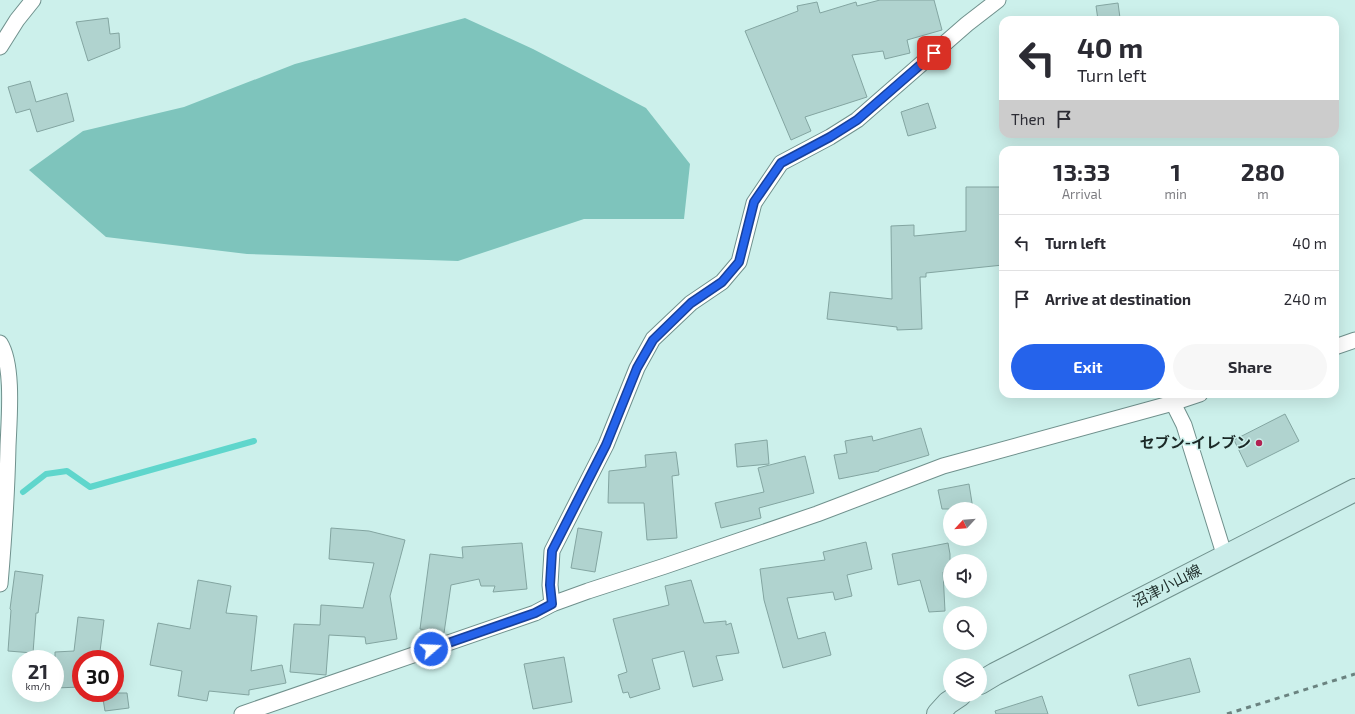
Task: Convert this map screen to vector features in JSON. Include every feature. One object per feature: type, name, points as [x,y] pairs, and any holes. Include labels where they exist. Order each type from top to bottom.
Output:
[{"type":"main road","name":"沼津小山線","points":[[987,678],[1355,490]]},
{"type":"main road","points":[[938,714],[950,702]]},
{"type":"street","points":[[0,47],[17,20],[33,0]]},
{"type":"street","points":[[552,604],[550,585],[552,551],[606,445],[637,368],[653,340],[691,303],[722,282],[739,262],[754,202],[781,163],[830,137],[857,120],[967,24],[998,0]]},
{"type":"street","points":[[1339,346],[1355,340]]},
{"type":"street","points":[[0,343],[8,363],[10,404],[6,514],[0,584]]},
{"type":"street","points":[[242,714],[528,615],[552,604],[588,591],[817,514],[943,466],[1188,398]]},
{"type":"street","points":[[1173,403],[1184,425],[1225,557]]},
{"type":"shaded area","points":[[465,18],[533,49],[646,108],[690,164],[684,219],[584,219],[458,261],[247,254],[106,237],[29,170],[83,131],[184,107],[295,64]]},
{"type":"building","points":[[880,0],[934,0],[942,30],[907,40],[910,53],[885,59],[883,51],[852,55],[867,97],[805,117],[811,131],[791,140],[745,31],[798,11],[797,6],[817,2],[820,13],[856,2],[857,6]]},
{"type":"building","points":[[1118,3],[1120,16],[1097,16],[1096,6]]},
{"type":"building","points":[[108,18],[110,34],[119,33],[120,48],[88,61],[76,22]]},
{"type":"building","points":[[30,81],[36,102],[67,93],[74,121],[37,132],[30,109],[16,113],[8,87]]},
{"type":"building","points":[[928,103],[936,128],[908,136],[901,112]]},
{"type":"building","points":[[966,187],[999,187],[999,265],[926,273],[926,277],[920,277],[922,329],[897,330],[897,327],[827,319],[830,292],[892,299],[891,226],[914,225],[914,236],[966,231]]},
{"type":"building","points":[[1285,414],[1299,441],[1247,467],[1234,440]]},
{"type":"building","points":[[921,428],[929,455],[879,471],[839,479],[834,455],[847,453],[845,441],[872,436],[873,441]]},
{"type":"building","points":[[767,440],[769,464],[737,467],[735,444]]},
{"type":"building","points":[[676,452],[679,475],[672,476],[677,538],[647,540],[644,503],[608,503],[609,471],[646,467],[645,455]]},
{"type":"building","points":[[805,456],[814,493],[759,508],[761,518],[721,528],[715,503],[764,492],[758,468]]},
{"type":"building","points":[[969,484],[972,502],[943,502],[942,509],[938,490]]},
{"type":"building","points":[[331,528],[369,531],[405,540],[390,596],[397,639],[366,644],[365,637],[329,635],[326,675],[290,672],[294,624],[320,625],[321,605],[363,608],[374,563],[329,559]]},
{"type":"building","points":[[578,528],[602,532],[595,572],[571,568]]},
{"type":"building","points":[[866,542],[872,569],[847,575],[852,596],[835,600],[833,592],[787,598],[798,639],[825,632],[831,655],[783,668],[764,600],[760,569],[825,560],[823,552]]},
{"type":"building","points":[[522,543],[527,589],[493,592],[495,586],[481,586],[479,579],[451,585],[444,633],[420,629],[430,554],[463,558],[462,547]]},
{"type":"building","points":[[943,544],[943,546],[949,546],[950,554],[943,554],[943,598],[944,598],[945,606],[943,606],[943,611],[929,612],[920,580],[898,585],[892,554]]},
{"type":"building","points":[[15,571],[43,575],[38,613],[36,613],[33,650],[8,651],[10,609]]},
{"type":"building","points":[[198,580],[231,586],[226,613],[257,616],[251,671],[282,665],[286,683],[249,690],[249,695],[209,691],[207,701],[178,696],[182,671],[150,665],[158,623],[190,629]]},
{"type":"building","points":[[691,580],[704,623],[726,621],[726,625],[731,623],[739,653],[716,656],[723,680],[693,687],[684,651],[652,659],[660,689],[630,698],[628,692],[623,693],[618,675],[627,672],[613,619],[669,605],[665,586]]},
{"type":"building","points":[[78,617],[104,620],[100,650],[74,650]]},
{"type":"building","points":[[72,651],[72,687],[64,688],[64,652]]},
{"type":"building","points":[[564,657],[572,702],[533,709],[524,664]]},
{"type":"building","points":[[1190,658],[1200,692],[1138,706],[1129,675]]},
{"type":"building","points":[[124,693],[127,693],[129,708],[105,711],[104,702],[124,702]]},
{"type":"building","points":[[1042,696],[1048,714],[996,714],[995,711]]},
{"type":"waterway","points":[[23,492],[46,474],[67,471],[90,487],[254,441]]},
{"type":"railway","points":[[1227,714],[1355,674]]},
{"type":"place","name":"セブン-イレブン","points":[[1259,443]]},
{"type":"route","points":[[431,649],[535,613],[552,604],[550,585],[552,551],[606,445],[637,368],[653,340],[691,303],[722,282],[739,262],[754,202],[781,163],[830,137],[857,120],[934,53]]}]
